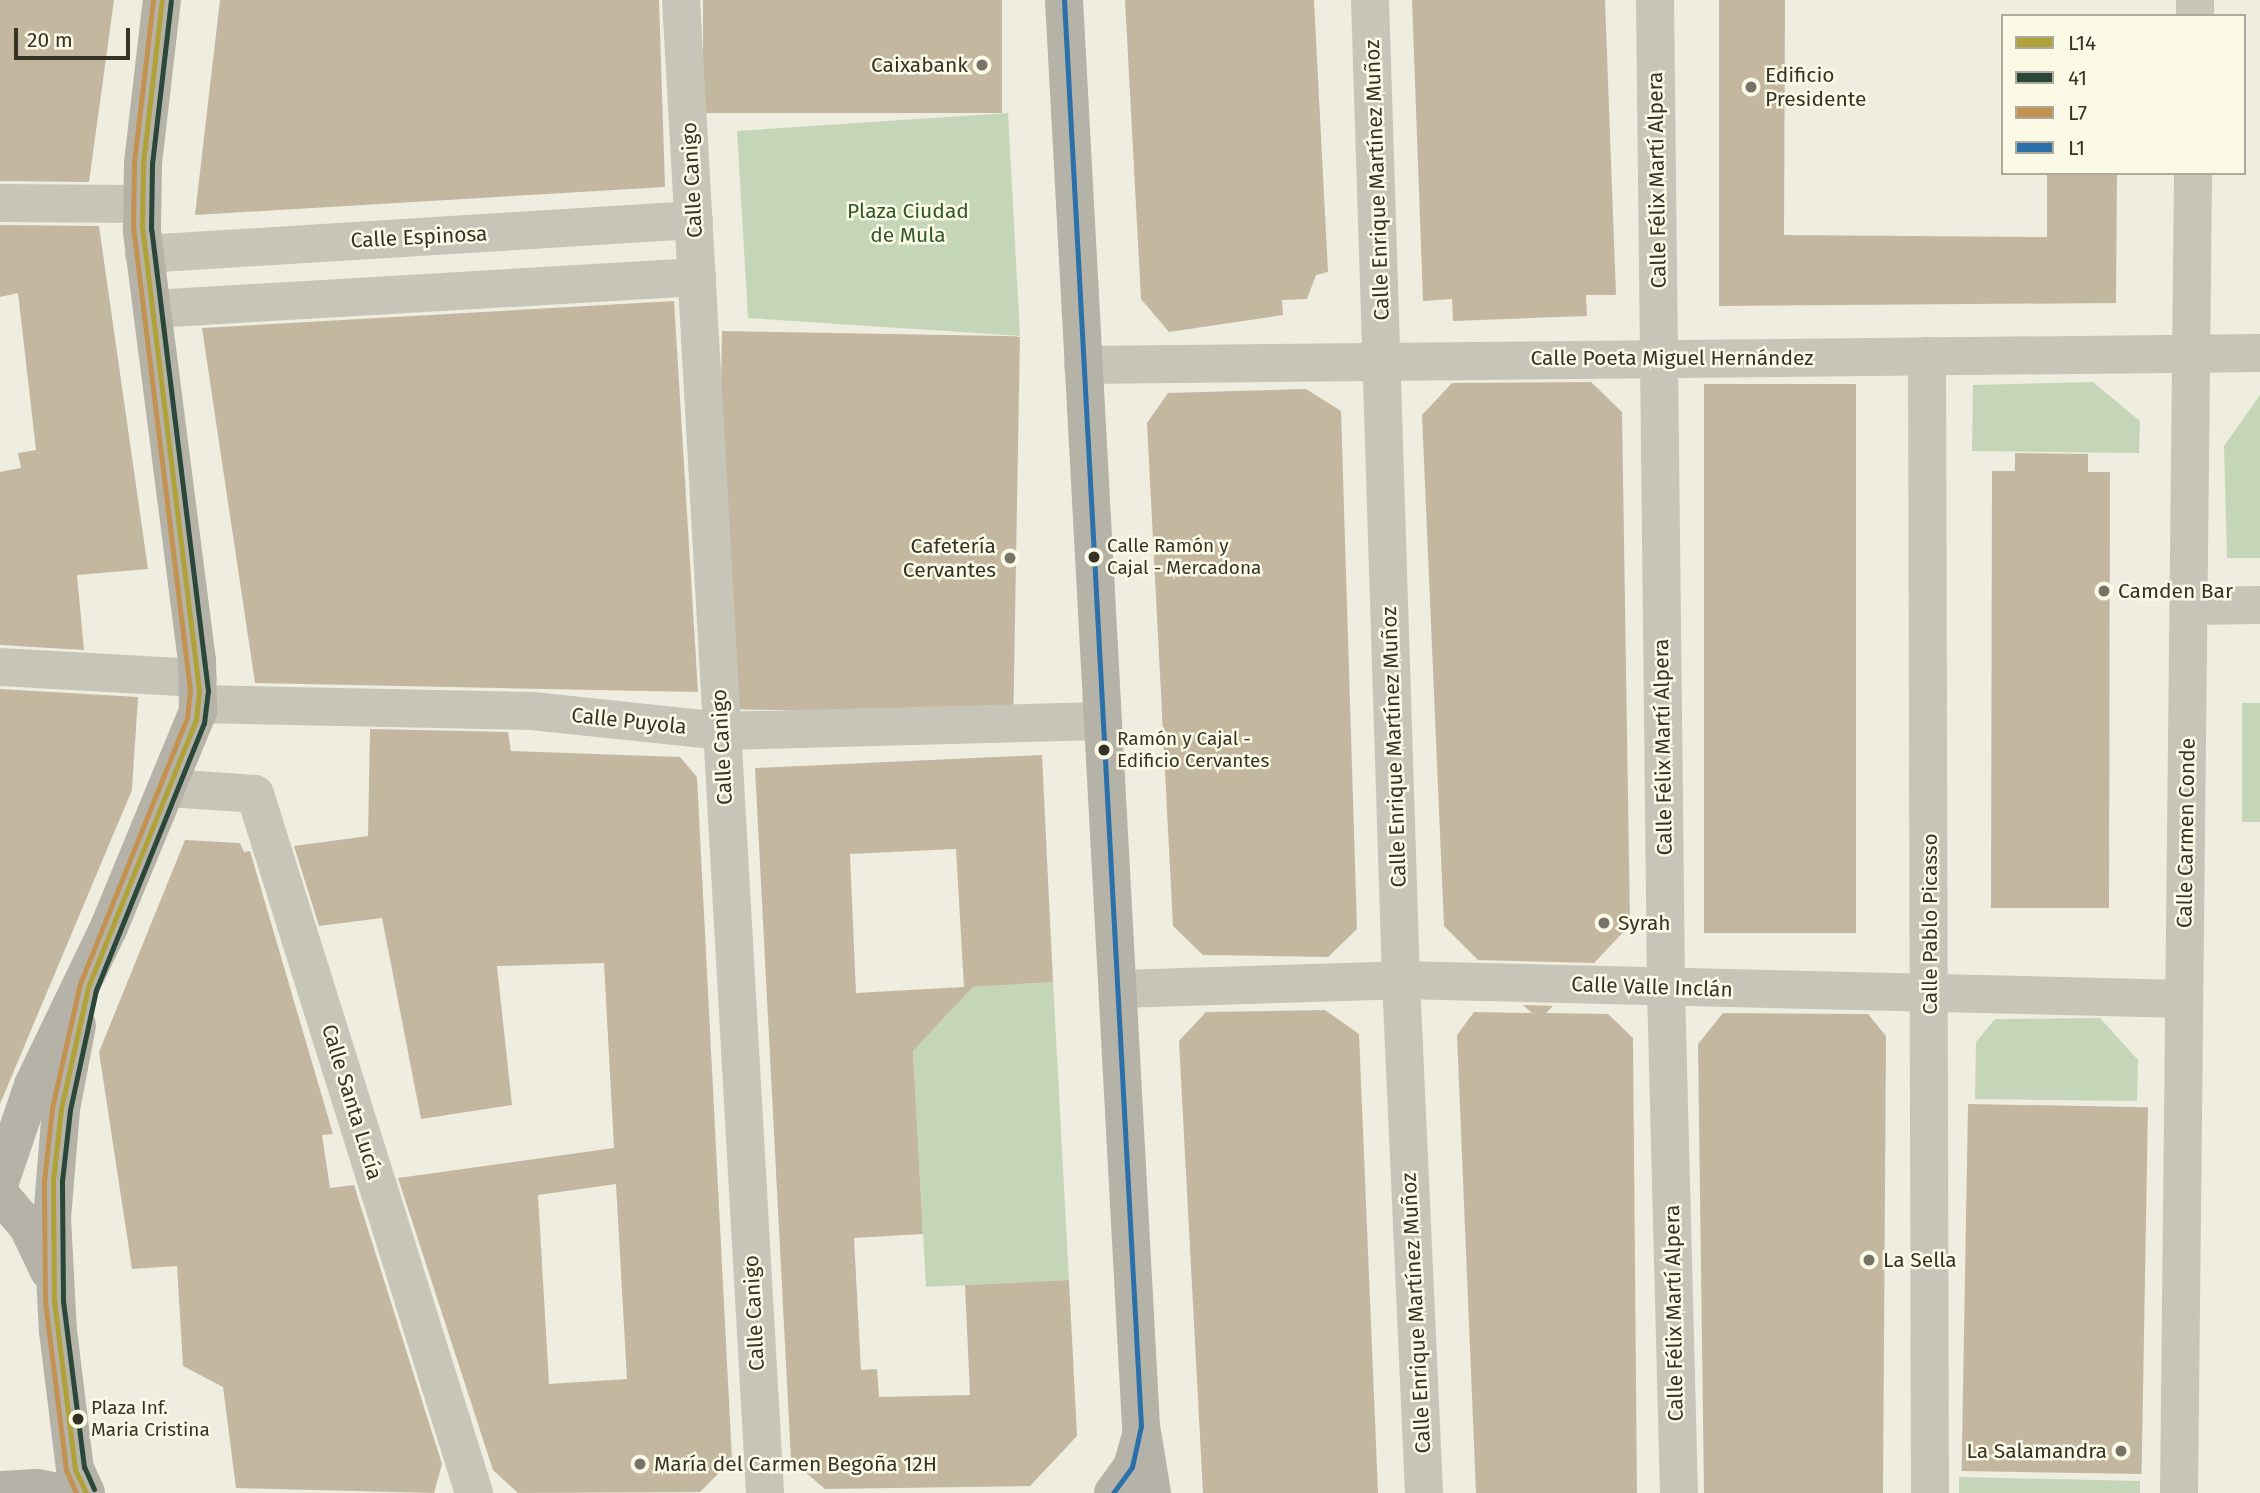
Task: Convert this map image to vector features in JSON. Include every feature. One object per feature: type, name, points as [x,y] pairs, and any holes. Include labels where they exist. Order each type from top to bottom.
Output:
[{"type":"main road","points":[[0,1182],[33,1085],[109,927],[168,788],[198,691],[144,254],[141,204],[162,0]]},
{"type":"main road","points":[[1064,0],[1101,721],[1119,989],[1142,1426],[1152,1493]]},
{"type":"main road","points":[[86,1493],[75,1469],[54,1301],[53,1181],[61,1109],[75,1034],[109,927]]},
{"type":"main road","points":[[0,1194],[40,1247],[54,1301]]},
{"type":"main road","points":[[1113,1493],[1132,1467],[1142,1426]]},
{"type":"main road","points":[[0,1490],[30,1488],[62,1493]]},
{"type":"street","name":"Calle Canigo","points":[[681,0],[765,1493]]},
{"type":"street","name":"Calle Enrique Martínez Muñoz","points":[[1370,0],[1384,360],[1401,980],[1424,1493]]},
{"type":"street","name":"Calle Félix Martí Alpera","points":[[1655,0],[1666,988],[1679,1493]]},
{"type":"street","name":"Calle Carmen Conde","points":[[2179,1493],[2193,175]]},
{"type":"street","points":[[0,203],[141,204]]},
{"type":"street","name":"Calle Espinosa","points":[[144,254],[694,220]]},
{"type":"street","points":[[152,309],[697,277]]},
{"type":"street","name":"Calle Poeta Miguel Hernández","points":[[1083,365],[2260,353]]},
{"type":"street","name":"Calle Pablo Picasso","points":[[1927,356],[1931,995],[1930,1493]]},
{"type":"street","points":[[2189,606],[2260,605]]},
{"type":"street","name":"Calle Puyola","points":[[0,667],[198,691],[532,711],[721,731],[1101,721]]},
{"type":"street","name":"Calle Santa Lucía","points":[[168,788],[255,794],[474,1493]]},
{"type":"street","name":"Calle Valle Inclán","points":[[1119,989],[1401,980],[1931,995],[2184,999]]},
{"type":"green space","name":"Plaza Ciudad de Mula","points":[[1008,113],[1020,336],[748,318],[737,131]]},
{"type":"green space","points":[[2093,382],[2140,421],[2139,453],[1972,451],[1973,385]]},
{"type":"green space","points":[[2260,395],[2260,558],[2227,558],[2224,446]]},
{"type":"green space","points":[[2242,703],[2260,703],[2260,822],[2242,822]]},
{"type":"green space","points":[[1053,982],[1069,1280],[926,1287],[913,1051],[973,987]]},
{"type":"green space","points":[[2100,1018],[2138,1060],[2137,1101],[1975,1099],[1976,1042],[1995,1019]]},
{"type":"green space","points":[[1959,1477],[2140,1481],[2140,1493],[1959,1493]]},
{"type":"building","points":[[0,0],[114,0],[89,182],[0,181]]},
{"type":"building","points":[[220,0],[659,0],[665,187],[195,215]]},
{"type":"building","points":[[703,0],[1002,0],[1002,113],[703,113]]},
{"type":"building","points":[[1125,0],[1314,0],[1328,272],[1316,275],[1307,299],[1282,300],[1283,315],[1169,332],[1141,299]]},
{"type":"building","points":[[1412,0],[1605,0],[1616,295],[1586,295],[1587,316],[1453,321],[1452,299],[1423,301]]},
{"type":"building","name":"Edificio Presidente","points":[[1719,0],[1785,0],[1784,235],[2047,237],[2047,175],[2117,175],[2116,303],[1719,306]]},
{"type":"building","points":[[0,225],[99,226],[148,569],[77,575],[84,650],[0,645],[0,472],[21,468],[18,453],[36,450],[18,293],[0,297]]},
{"type":"building","points":[[674,301],[698,692],[255,683],[202,328]]},
{"type":"building","points":[[722,331],[1020,336],[1013,714],[715,709]]},
{"type":"building","points":[[1591,382],[1622,412],[1630,925],[1594,963],[1478,960],[1444,926],[1422,415],[1452,383]]},
{"type":"building","points":[[1704,384],[1856,384],[1856,933],[1704,933]]},
{"type":"building","points":[[1306,389],[1341,411],[1357,929],[1328,957],[1203,955],[1173,926],[1147,423],[1168,393]]},
{"type":"building","points":[[2015,453],[2088,454],[2088,472],[2110,472],[2109,908],[1991,908],[1992,471],[2015,471]]},
{"type":"building","points":[[0,689],[138,697],[132,790],[0,1104]]},
{"type":"building","points":[[370,729],[508,732],[511,751],[680,757],[697,777],[732,1460],[700,1492],[518,1493],[493,1470],[398,1178],[614,1148],[604,963],[497,966],[512,1105],[421,1119],[382,918],[319,926],[294,846],[368,836]],"holes":[[[616,1184],[627,1379],[549,1384],[538,1195]]]},
{"type":"building","points":[[1042,755],[1053,982],[973,987],[913,1051],[923,1234],[854,1238],[861,1370],[877,1369],[879,1397],[970,1395],[965,1285],[1069,1280],[1077,1436],[1030,1486],[825,1489],[791,1460],[755,768]],"holes":[[[956,849],[964,987],[856,993],[850,854]]]},
{"type":"building","points":[[185,840],[240,843],[244,852],[250,851],[333,1134],[322,1135],[330,1188],[354,1185],[442,1464],[434,1493],[236,1488],[223,1387],[183,1366],[177,1266],[132,1269],[99,1052]]},
{"type":"building","points":[[1523,1005],[1553,1006],[1546,1013],[1608,1014],[1633,1038],[1637,1493],[1476,1493],[1457,1035],[1474,1012],[1532,1013]]},
{"type":"building","points":[[1325,1010],[1359,1034],[1378,1493],[1203,1493],[1179,1041],[1206,1012]]},
{"type":"building","points":[[1723,1013],[1868,1014],[1886,1036],[1883,1493],[1704,1493],[1698,1044]]},
{"type":"building","points":[[1968,1104],[2148,1107],[2142,1474],[1962,1471]]},
{"type":"transit line","name":"L7","points":[[76,1493],[66,1470],[45,1301],[44,1181],[52,1108],[80,984],[187,718],[190,690],[133,229],[134,162],[153,0]]},
{"type":"transit line","name":"L14","points":[[86,1493],[75,1469],[54,1301],[53,1181],[61,1109],[88,987],[196,720],[199,690],[142,229],[143,163],[162,0]]},
{"type":"transit line","name":"L1","points":[[1064,0],[1141,1426],[1132,1467],[1113,1493]]},
{"type":"transit line","name":"41","points":[[94,1489],[84,1467],[63,1300],[62,1181],[70,1110],[96,990],[204,723],[208,691],[151,229],[152,164],[171,1]]},
{"type":"place","name":"Caixabank","points":[[982,65]]},
{"type":"place","name":"Edificio Presidente","points":[[1751,87]]},
{"type":"place","name":"Calle Ramón y Cajal - Mercadona","points":[[1094,557]]},
{"type":"place","name":"Cafetería Cervantes","points":[[1010,558]]},
{"type":"place","name":"Camden Bar","points":[[2104,591]]},
{"type":"place","name":"Ramón y Cajal - Edificio Cervantes","points":[[1104,750]]},
{"type":"place","name":"Syrah","points":[[1604,923]]},
{"type":"place","name":"La Sella","points":[[1869,1260]]},
{"type":"place","name":"Plaza Inf. Maria Cristina","points":[[78,1419]]},
{"type":"place","name":"La Salamandra","points":[[2121,1451]]},
{"type":"place","name":"María del Carmen Begoña 12H","points":[[640,1464]]}]
